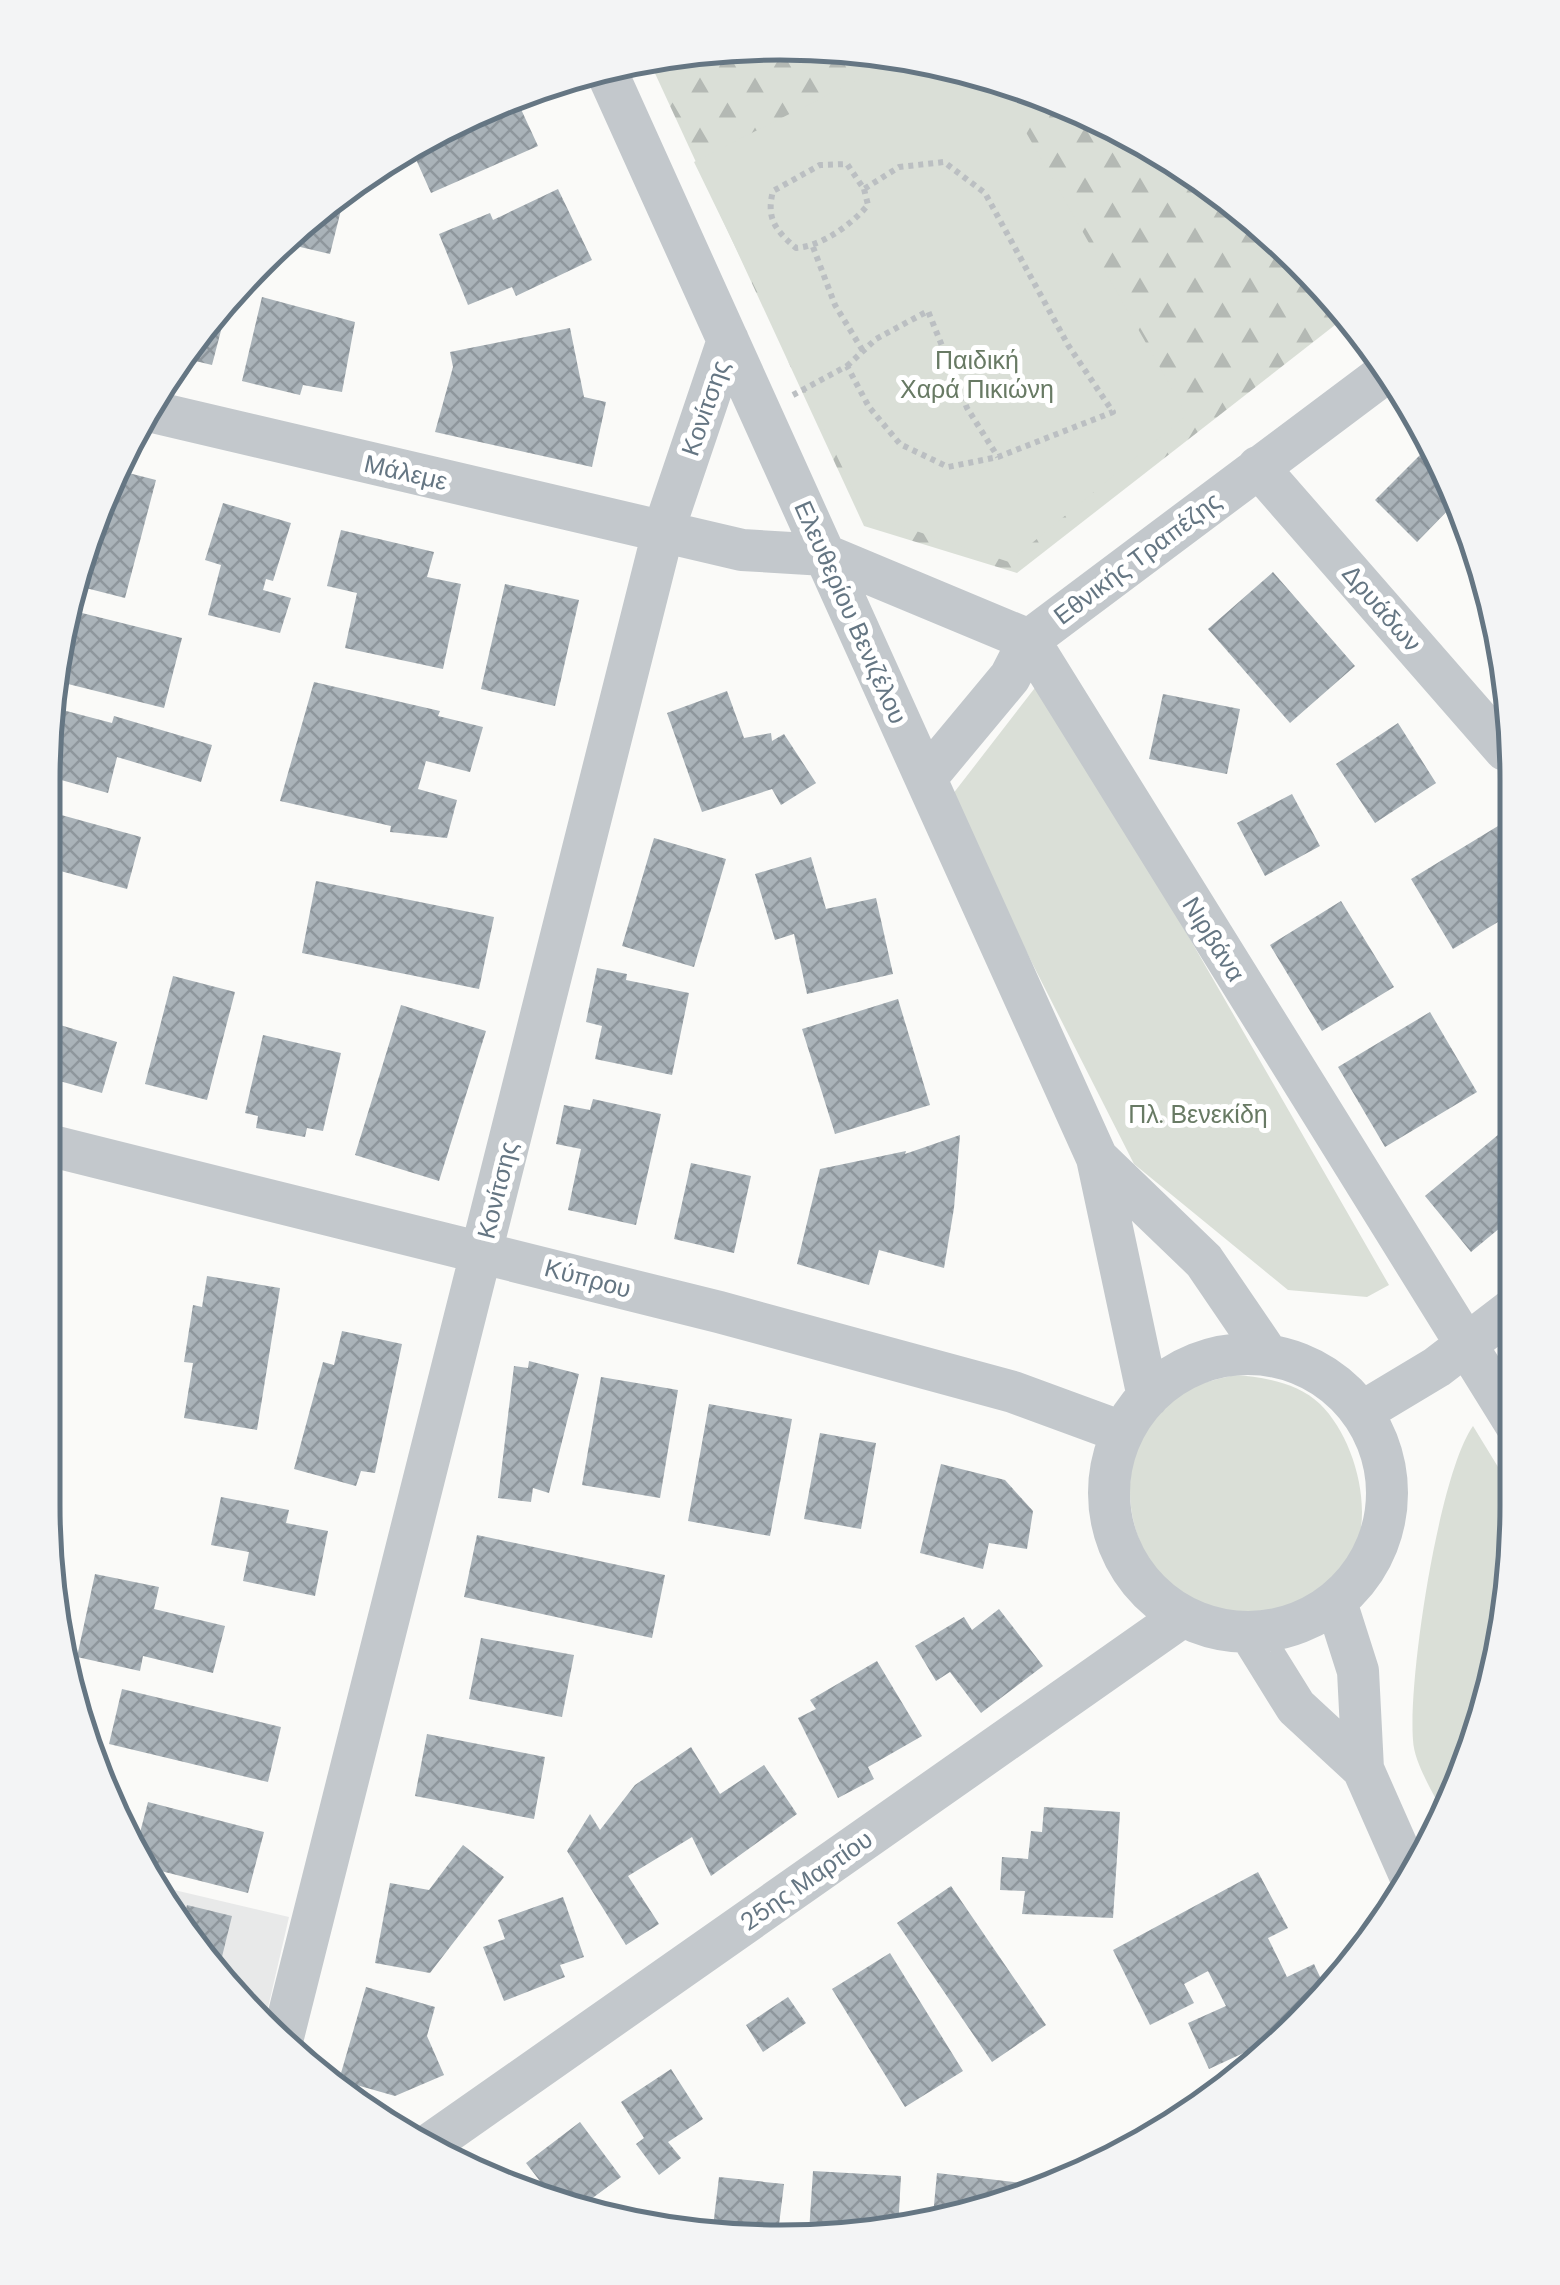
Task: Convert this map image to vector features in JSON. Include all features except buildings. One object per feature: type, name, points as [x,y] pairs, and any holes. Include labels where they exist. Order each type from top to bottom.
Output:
[{"type":"street","name":"Ελευθερίου Βενιζέλου","points":[[611,81],[1097,1158],[1148,1397]]},
{"type":"street","name":"Κονίτσης","points":[[285,2028],[663,532],[728,340]]},
{"type":"street","name":"Εθνικής Τραπέζης","points":[[926,778],[1010,677],[1029,640],[1378,378]]},
{"type":"street","name":"Μάλεμε","points":[[160,414],[742,550],[825,555]]},
{"type":"street","name":"Δρυάδων","points":[[1258,466],[1498,742]]},
{"type":"street","points":[[825,555],[1029,640]]},
{"type":"street","name":"Νιρβάνα","points":[[1029,640],[1500,1401]]},
{"type":"street","name":"Κύπρου","points":[[60,1147],[482,1251],[1012,1392],[1122,1432]]},
{"type":"street","name":"Ελευθερίου Βενιζέλου","points":[[1097,1158],[1204,1261],[1268,1355]]},
{"type":"street","points":[[1362,1412],[1466,1347],[1500,1319]]},
{"type":"street","points":[[1235,1354],[1268,1355],[1304,1366],[1336,1385],[1362,1412],[1385,1468],[1385,1512],[1372,1555],[1357,1581],[1336,1602],[1296,1624],[1250,1633],[1215,1629],[1183,1616],[1152,1595],[1130,1565],[1115,1531],[1109,1495],[1122,1432],[1148,1397],[1173,1376],[1203,1362],[1235,1354]]},
{"type":"street","points":[[1336,1602],[1358,1671],[1363,1769],[1405,1864]]},
{"type":"street","name":"25ης Μαρτίου","points":[[438,2138],[1183,1616]]},
{"type":"street","points":[[1250,1633],[1296,1707],[1363,1769]]},
{"type":"path","points":[[847,366],[870,408],[900,444],[948,467],[998,457],[1113,412],[1068,345],[985,194],[944,162],[899,168],[864,189]]},
{"type":"path","points":[[848,164],[864,189],[868,204],[859,215],[813,247],[796,248],[774,230],[769,206],[773,190],[820,165],[848,164]]},
{"type":"path","points":[[813,247],[835,305],[864,352]]},
{"type":"path","points":[[760,412],[847,366],[876,339],[928,312],[968,408],[998,457]]},
{"type":"shaded area","points":[[171,1889],[289,1917],[267,2010],[209,1943]]},
{"type":"green space","name":"Παιδική Χαρά Πικιώνη","points":[[733,62],[827,62],[920,74],[1011,98],[1098,134],[1180,181],[1255,239],[1336,324],[1017,573],[864,526],[654,72]]},
{"type":"green space","name":"Παιδική Χαρά Πικιώνη","points":[[882,67],[1005,96],[1187,415],[1009,562],[865,514],[694,162]]},
{"type":"green space","name":"Πλ. Βενεκίδη","points":[[1041,680],[1389,1285],[1367,1297],[1288,1290],[1134,1164],[949,799]]},
{"type":"green space","points":[[1235,1375],[1280,1382],[1320,1404],[1344,1438],[1359,1482],[1361,1528],[1347,1567],[1314,1598],[1272,1615],[1228,1616],[1190,1602],[1161,1576],[1140,1542],[1131,1504],[1133,1464],[1148,1427],[1184,1392]]},
{"type":"green space","points":[[1473,1426],[1500,1470],[1498,1552],[1494,1599],[1475,1691],[1436,1800],[1414,1749],[1415,1672],[1428,1578],[1460,1451]]}]
